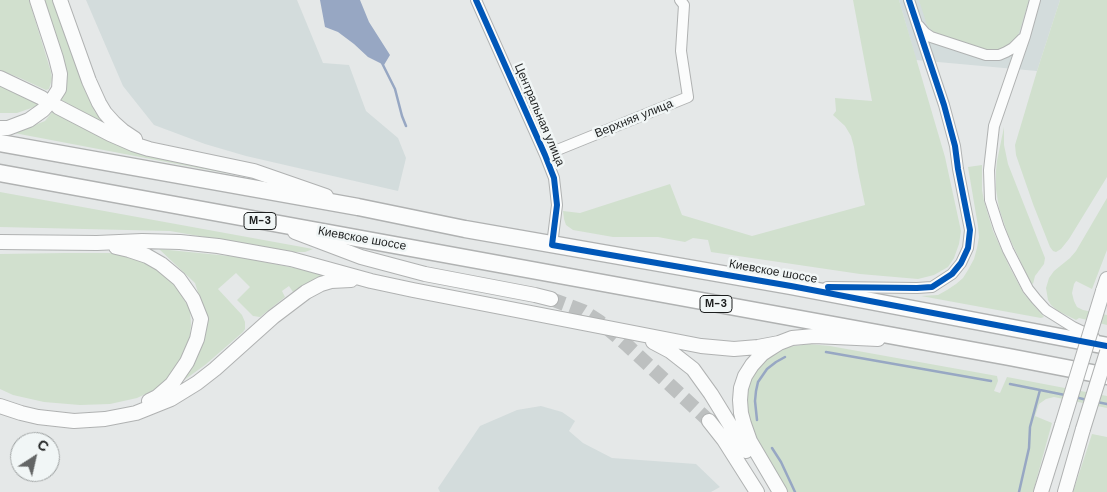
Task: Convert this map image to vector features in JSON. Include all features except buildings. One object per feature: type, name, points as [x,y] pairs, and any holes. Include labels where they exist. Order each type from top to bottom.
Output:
[{"type":"highway","name":"Киевское шоссе","points":[[0,143],[358,207],[552,245],[791,286],[1107,344]]},
{"type":"highway","name":"Киевское шоссе","points":[[0,173],[1107,376]]},
{"type":"main road","points":[[0,128],[8,128],[29,120],[44,110],[59,89],[60,74],[37,0]]},
{"type":"main road","points":[[60,0],[89,81],[105,113],[123,131],[136,139],[168,152]]},
{"type":"main road","points":[[0,78],[42,98]]},
{"type":"main road","points":[[58,107],[133,144],[254,171],[358,207]]},
{"type":"main road","points":[[273,223],[361,257],[425,274],[551,299]]},
{"type":"main road","points":[[0,242],[97,243],[142,241],[218,246],[291,259],[372,281],[701,346],[734,349],[758,348],[792,338],[814,336],[911,340]]},
{"type":"main road","points":[[0,398],[50,412],[87,414],[124,410],[157,397],[172,384],[187,362],[198,339],[201,319],[194,299],[179,279],[161,264],[147,256],[97,243]]},
{"type":"main road","points":[[0,406],[29,415],[69,421],[105,419],[136,413],[170,399],[197,383],[285,308],[314,288],[331,281],[348,279],[372,281]]},
{"type":"main road","points":[[1041,492],[1105,285]]},
{"type":"main road","points":[[634,333],[670,351],[693,369],[711,394],[771,492]]},
{"type":"main road","points":[[779,343],[762,354],[752,365],[743,382],[740,400],[741,413],[748,436],[780,492]]},
{"type":"main road","points":[[1064,492],[1107,352]]},
{"type":"main road","points":[[709,421],[724,440],[757,492]]},
{"type":"street","name":"Центральная улица","points":[[476,0],[554,178],[557,204],[552,245]]},
{"type":"street","name":"Верхняя улица","points":[[545,155],[688,97],[681,51],[684,5],[680,0]]},
{"type":"street","points":[[791,286],[932,287],[952,274],[961,263],[968,248],[970,230],[955,146],[944,105],[909,0]]},
{"type":"street","points":[[1035,0],[994,126],[989,180],[992,210],[1014,263],[1028,289],[1036,299],[1046,310],[1073,327],[1107,344]]},
{"type":"street","points":[[917,24],[932,38],[986,55],[999,55],[1006,52],[1013,48],[1024,36]]},
{"type":"shaded area","points":[[86,0],[297,0],[323,63],[349,65],[366,111],[398,138],[406,158],[398,191],[246,156],[205,144],[154,125],[123,86]]},
{"type":"shaded area","points":[[899,0],[1060,0],[1037,71],[916,60]]},
{"type":"shaded area","points":[[541,406],[562,412],[575,421],[569,431],[583,443],[612,458],[696,464],[720,487],[711,492],[440,492],[438,488],[480,426],[517,410]]},
{"type":"green space","points":[[0,0],[29,0],[51,72],[52,79],[49,89],[46,90],[0,70]]},
{"type":"green space","points":[[43,0],[53,0],[85,91],[95,112],[107,126],[60,99]]},
{"type":"green space","points":[[853,0],[899,0],[945,157],[961,231],[954,258],[948,267],[934,275],[918,279],[860,274],[711,252],[708,240],[693,238],[685,242],[658,237],[613,237],[573,230],[566,225],[563,211],[580,213],[670,184],[682,215],[752,236],[865,205],[851,136],[845,126],[833,115],[836,111],[835,98],[872,101]]},
{"type":"green space","points":[[919,0],[1029,0],[1019,33],[1014,42],[997,52],[988,51],[934,33],[927,25]]},
{"type":"green space","points":[[1060,0],[1107,0],[1107,177],[1069,239],[1056,252],[1050,247],[1033,204],[1016,155],[1015,145]]},
{"type":"green space","points":[[0,84],[39,102],[37,106],[17,113],[0,113]]},
{"type":"green space","points":[[52,112],[95,134],[138,152],[235,175],[9,132],[45,121]]},
{"type":"green space","points":[[1004,127],[1004,145],[1008,164],[1045,258],[1044,264],[1035,276],[1033,284],[1008,235],[999,208],[996,171]]},
{"type":"green space","points":[[982,165],[982,190],[993,231],[1024,294],[1044,317],[921,296],[938,295],[956,284],[963,278],[974,259],[979,237],[968,167]]},
{"type":"green space","points":[[0,192],[313,249],[305,252],[291,252],[170,231],[0,227]]},
{"type":"green space","points":[[1107,198],[1107,250],[1092,289],[1076,281],[1072,293],[1077,307],[1107,315],[1107,325],[1079,318],[1076,320],[1058,311],[1048,300],[1046,288],[1049,278],[1054,271],[1076,251]]},
{"type":"green space","points":[[159,249],[239,257],[325,274],[293,292],[289,286],[282,291],[285,297],[260,317],[253,316],[237,300],[250,287],[236,273],[218,289],[242,315],[245,329],[205,365],[180,383],[192,367],[203,343],[207,320],[195,283]]},
{"type":"green space","points":[[122,253],[141,259],[167,276],[181,294],[190,310],[189,344],[172,375],[154,390],[137,398],[110,404],[80,405],[44,402],[13,395],[0,389],[0,254]]},
{"type":"green space","points":[[809,344],[830,346],[997,376],[998,381],[994,391],[1000,393],[1007,377],[1107,396],[1107,408],[1054,397],[1046,399],[1039,404],[1035,416],[1052,423],[1033,492],[786,492],[758,444],[747,412],[747,395],[751,379],[757,368],[766,359],[788,347]]},
{"type":"green space","points":[[1092,434],[1107,437],[1107,492],[1073,492]]},
{"type":"water","points":[[320,0],[360,0],[369,22],[390,55],[384,65],[368,57],[338,32],[325,27]]},
{"type":"waterway","points":[[382,63],[395,89],[406,126]]},
{"type":"waterway","points":[[826,352],[991,381]]},
{"type":"waterway","points":[[757,420],[755,401],[758,382],[767,369],[785,357]]},
{"type":"waterway","points":[[1010,384],[1065,395]]},
{"type":"waterway","points":[[1019,492],[1029,448],[1030,427],[1040,390]]},
{"type":"waterway","points":[[1075,397],[1087,400]]},
{"type":"waterway","points":[[1097,402],[1107,404]]},
{"type":"waterway","points":[[772,448],[795,492]]},
{"type":"tunnel","points":[[551,299],[583,311],[600,322],[709,421]]},
{"type":"cycle path","points":[[476,0],[554,178],[557,205],[552,245],[791,286],[1107,346]]},
{"type":"cycle path","points":[[828,287],[932,287],[952,274],[961,263],[968,248],[970,230],[955,146],[944,105],[909,0]]}]
